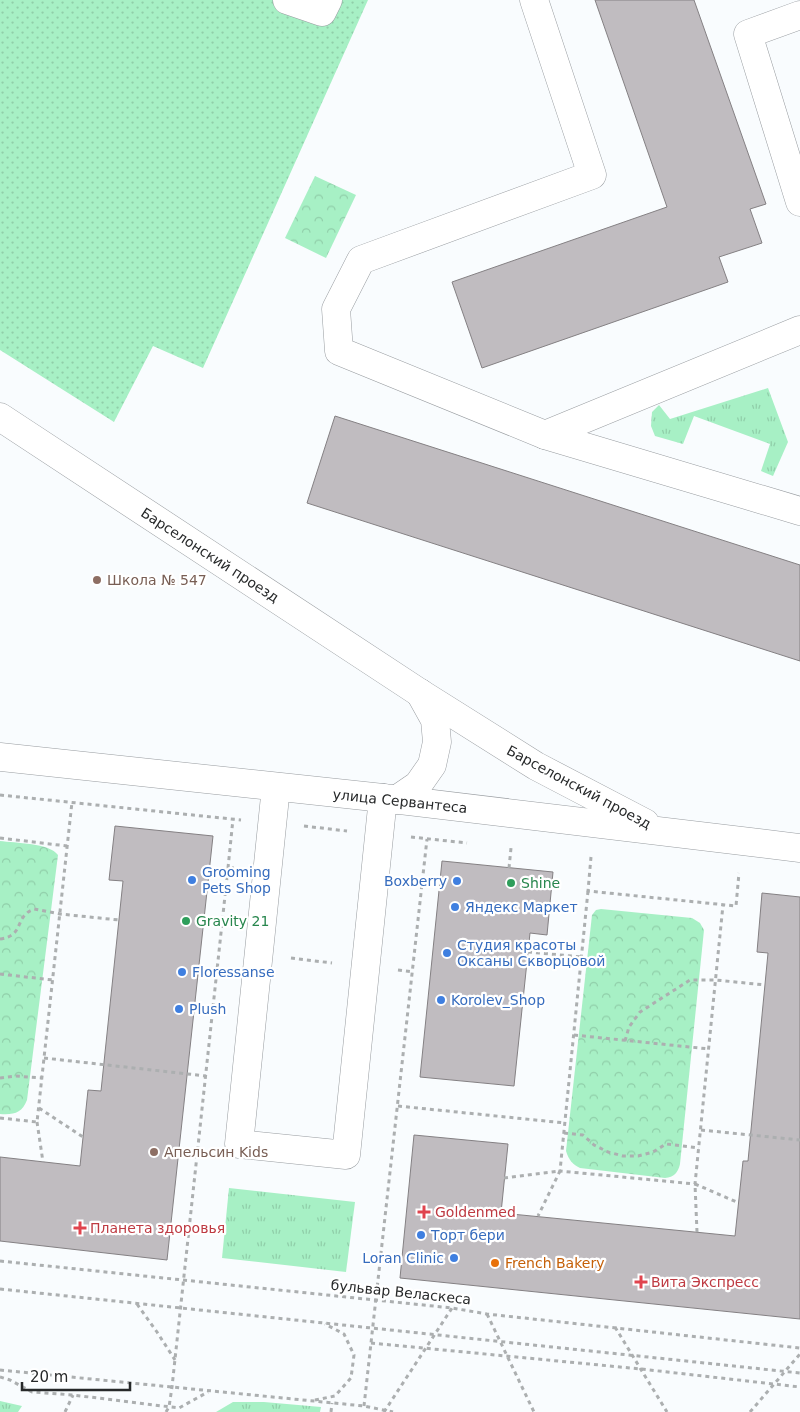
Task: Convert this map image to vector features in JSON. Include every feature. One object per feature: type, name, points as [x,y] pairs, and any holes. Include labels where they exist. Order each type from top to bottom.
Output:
[{"type":"street","points":[[287,0],[322,12],[328,0]]},
{"type":"street","points":[[534,0],[592,175],[360,260],[336,309],[339,351],[544,436],[800,511]]},
{"type":"street","points":[[800,16],[748,34],[800,202]]},
{"type":"street","points":[[544,436],[800,330]]},
{"type":"street","name":"Барселонский проезд","points":[[0,417],[420,693],[536,766],[662,831]]},
{"type":"street","name":"Барселонский проезд","points":[[389,799],[418,785],[432,765],[437,742],[435,720],[420,693]]},
{"type":"street","name":"улица Сервантеса","points":[[0,758],[389,799],[800,848]]},
{"type":"street","points":[[276,787],[239,1144],[346,1155],[379,834],[389,799]]},
{"type":"path","points":[[0,795],[428,839],[364,1406]]},
{"type":"path","points":[[43,1162],[37,1122],[72,802]]},
{"type":"path","points":[[166,1412],[169,1407],[172,1387],[181,1308],[233,819]]},
{"type":"path","points":[[0,838],[67,846]]},
{"type":"path","points":[[509,868],[511,848]]},
{"type":"path","points":[[538,1216],[560,1171],[591,857]]},
{"type":"path","points":[[228,868],[267,872]]},
{"type":"path","points":[[588,892],[736,906],[739,872]]},
{"type":"path","points":[[697,1232],[695,1184],[723,905]]},
{"type":"path","points":[[0,939],[17,931],[25,914],[34,909],[60,914],[119,920]]},
{"type":"path","points":[[219,950],[413,972]]},
{"type":"path","points":[[528,952],[582,957]]},
{"type":"path","points":[[0,974],[53,980]]},
{"type":"path","points":[[625,1041],[629,1027],[640,1012],[690,980],[765,984]]},
{"type":"path","points":[[574,1035],[709,1049]]},
{"type":"path","points":[[44,1058],[206,1076]]},
{"type":"path","points":[[0,1078],[14,1076],[42,1078]]},
{"type":"path","points":[[398,1106],[565,1123]]},
{"type":"path","points":[[39,1108],[83,1137]]},
{"type":"path","points":[[0,1118],[37,1122]]},
{"type":"path","points":[[701,1130],[800,1140]]},
{"type":"path","points":[[564,1133],[583,1135],[594,1145],[622,1156],[638,1156],[653,1152],[666,1144],[699,1148]]},
{"type":"path","points":[[504,1178],[560,1171],[695,1184],[739,1203]]},
{"type":"path","name":"бульвар Веласкеса","points":[[0,1261],[452,1308],[487,1314],[800,1348]]},
{"type":"path","points":[[0,1289],[800,1373]]},
{"type":"path","points":[[136,1304],[158,1332],[175,1361]]},
{"type":"path","points":[[385,1412],[452,1308]]},
{"type":"path","points":[[487,1314],[534,1412]]},
{"type":"path","points":[[312,1401],[334,1396],[351,1378],[354,1355],[344,1334],[323,1323]]},
{"type":"path","points":[[614,1327],[667,1412]]},
{"type":"path","points":[[372,1343],[641,1369],[800,1387]]},
{"type":"path","points":[[750,1412],[800,1354]]},
{"type":"path","points":[[0,1370],[364,1406],[385,1412],[393,1412]]},
{"type":"path","points":[[0,1377],[10,1380],[32,1392],[73,1395],[169,1407],[179,1410],[209,1391]]},
{"type":"path","points":[[65,1412],[73,1395]]},
{"type":"path","points":[[331,1412],[332,1403]]},
{"type":"green space","points":[[0,0],[368,0],[203,368],[153,346],[114,422],[0,350]]},
{"type":"green space","points":[[315,176],[356,195],[326,258],[285,238]]},
{"type":"green space","points":[[768,388],[788,442],[773,476],[761,471],[770,444],[694,416],[683,444],[655,436],[651,426],[652,412],[659,405],[670,419]]},
{"type":"green space","points":[[0,841],[40,846],[54,851],[58,855],[27,1100],[23,1108],[17,1112],[5,1114],[0,1114]]},
{"type":"green space","points":[[596,910],[692,918],[700,923],[704,930],[680,1164],[673,1176],[665,1178],[580,1168],[571,1161],[566,1151],[592,915]]},
{"type":"green space","points":[[229,1188],[355,1202],[346,1272],[222,1258]]},
{"type":"green space","points":[[0,1401],[22,1406],[18,1412],[0,1412]]},
{"type":"green space","points":[[233,1402],[264,1402],[321,1407],[320,1412],[216,1412]]},
{"type":"building","points":[[595,0],[694,0],[766,204],[750,209],[762,243],[719,257],[728,282],[482,368],[452,282],[667,207]]},
{"type":"building","points":[[335,416],[800,565],[800,661],[307,503]]},
{"type":"building","points":[[115,826],[213,836],[167,1260],[0,1241],[0,1157],[80,1166],[88,1090],[101,1091],[123,881],[109,880]]},
{"type":"building","points":[[442,861],[553,872],[547,935],[530,933],[514,1086],[420,1077]]},
{"type":"building","points":[[762,893],[800,897],[800,1319],[400,1278],[414,1135],[508,1144],[501,1213],[735,1236],[743,1161],[748,1161],[768,953],[757,952]]},
{"type":"place","name":"Школа № 547","points":[[97,580]]},
{"type":"place","name":"Grooming Pets Shop","points":[[192,880]]},
{"type":"place","name":"Boxberry","points":[[457,881]]},
{"type":"place","name":"Shine","points":[[511,883]]},
{"type":"place","name":"Яндекс Маркет","points":[[455,907]]},
{"type":"place","name":"Gravity 21","points":[[186,921]]},
{"type":"place","name":"Студия красоты Оксаны Скворцовой","points":[[447,953]]},
{"type":"place","name":"Floressanse","points":[[182,972]]},
{"type":"place","name":"Korolev_Shop","points":[[441,1000]]},
{"type":"place","name":"Plush","points":[[179,1009]]},
{"type":"place","name":"Апельсин Kids","points":[[154,1152]]},
{"type":"place","name":"Goldenmed","points":[[424,1212]]},
{"type":"place","name":"Планета здоровья","points":[[80,1228]]},
{"type":"place","name":"Торт бери","points":[[421,1235]]},
{"type":"place","name":"Loran Clinic","points":[[454,1258]]},
{"type":"place","name":"French Bakery","points":[[495,1263]]},
{"type":"place","name":"Вита Экспресс","points":[[641,1282]]}]
